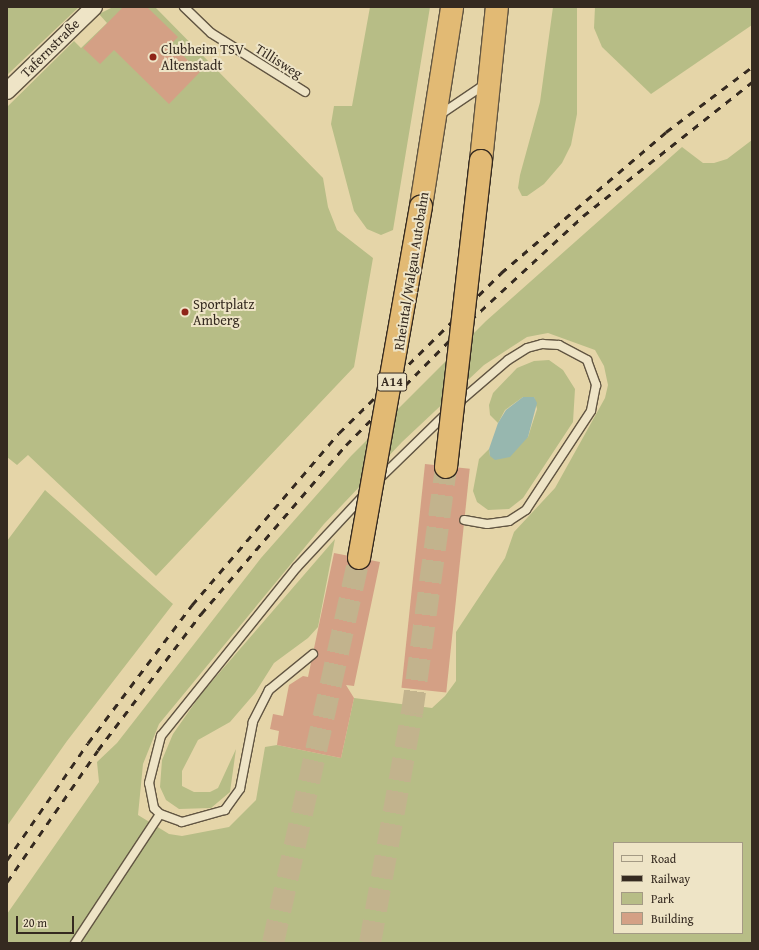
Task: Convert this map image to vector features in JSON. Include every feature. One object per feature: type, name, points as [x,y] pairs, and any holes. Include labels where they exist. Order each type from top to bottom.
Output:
[{"type":"highway","name":"Rheintal/Walgau Autobahn","points":[[358,558],[421,206],[452,7]]},
{"type":"highway","points":[[446,467],[497,7]]},
{"type":"street","name":"Tafernstraße","points":[[7,90],[94,7]]},
{"type":"lane","name":"Tillisweg","points":[[184,7],[211,33],[305,92]]},
{"type":"lane","points":[[435,117],[489,82]]},
{"type":"lane","points":[[313,654],[269,690],[253,722],[240,789],[225,810],[182,822],[160,814],[152,802],[149,782],[161,736],[297,567],[416,441],[508,360],[527,348],[542,344],[559,345],[574,351],[587,360],[596,385],[591,411],[559,463],[526,510],[509,521],[487,524],[464,520]]},
{"type":"lane","points":[[75,943],[160,814]]},
{"type":"green space","points":[[7,7],[79,7],[7,75]]},
{"type":"green space","name":"Sportplatz Amberg","points":[[113,7],[155,7],[323,178],[328,207],[337,230],[373,258],[354,367],[156,576],[28,455],[17,465],[7,457],[7,107],[74,41],[81,48],[107,23],[99,14]]},
{"type":"green space","points":[[370,7],[430,7],[393,230],[381,235],[367,229],[354,211],[331,124],[334,106],[352,106]]},
{"type":"green space","points":[[553,7],[577,7],[577,114],[571,145],[562,163],[544,184],[527,196],[522,196],[518,188],[520,175],[540,102]]},
{"type":"green space","points":[[595,7],[752,7],[752,25],[651,94],[602,47],[594,28]]},
{"type":"green space","points":[[752,140],[752,943],[7,943],[7,914],[99,782],[97,762],[117,743],[261,558],[351,456],[486,321],[682,147],[703,163],[714,163],[727,159]],"holes":[[[548,333],[595,350],[604,366],[608,385],[605,398],[555,488],[514,532],[505,558],[456,632],[456,681],[445,696],[432,708],[354,698],[341,758],[277,745],[265,747],[256,800],[229,827],[182,836],[169,834],[138,815],[143,764],[159,724],[324,524],[402,442],[484,365],[527,337]]]},
{"type":"green space","points":[[549,360],[563,370],[575,389],[573,422],[523,498],[509,509],[488,510],[477,502],[473,491],[479,459],[489,449],[490,456],[528,437],[537,409],[534,397],[523,397],[505,410],[498,423],[490,415],[489,405],[493,393],[517,368],[534,361]]},
{"type":"green space","points":[[45,490],[173,604],[67,741],[7,826],[7,541]]},
{"type":"green space","points":[[335,539],[318,627],[308,638],[274,663],[255,693],[230,722],[198,740],[182,771],[182,786],[194,792],[210,792],[218,788],[236,749],[230,792],[211,808],[179,809],[166,800],[160,787],[162,760],[173,734],[201,694]]},
{"type":"water","points":[[523,397],[534,397],[537,403],[528,437],[510,457],[495,460],[490,456],[489,449],[498,423],[506,410]]},
{"type":"building","name":"Clubheim TSV Altenstadt","points":[[123,7],[147,7],[178,37],[171,44],[200,72],[169,104],[114,50],[100,64],[83,48]]},
{"type":"building","points":[[425,464],[470,469],[446,692],[401,688]]},
{"type":"building","points":[[334,553],[380,562],[354,686],[346,685],[354,698],[341,758],[277,745],[279,731],[270,729],[273,714],[283,716],[289,685],[303,676],[308,677]]},
{"type":"tunnel","points":[[370,943],[412,713],[446,467]]},
{"type":"tunnel","points":[[273,943],[359,558]]},
{"type":"railway","points":[[7,860],[88,743],[192,605],[339,433],[501,273],[666,132],[752,67]]},
{"type":"railway","points":[[7,882],[98,750],[201,614],[346,445],[460,330],[583,216],[752,82]]},
{"type":"place","name":"Clubheim TSV Altenstadt","points":[[153,57]]},
{"type":"place","name":"Sportplatz Amberg","points":[[185,312]]}]
